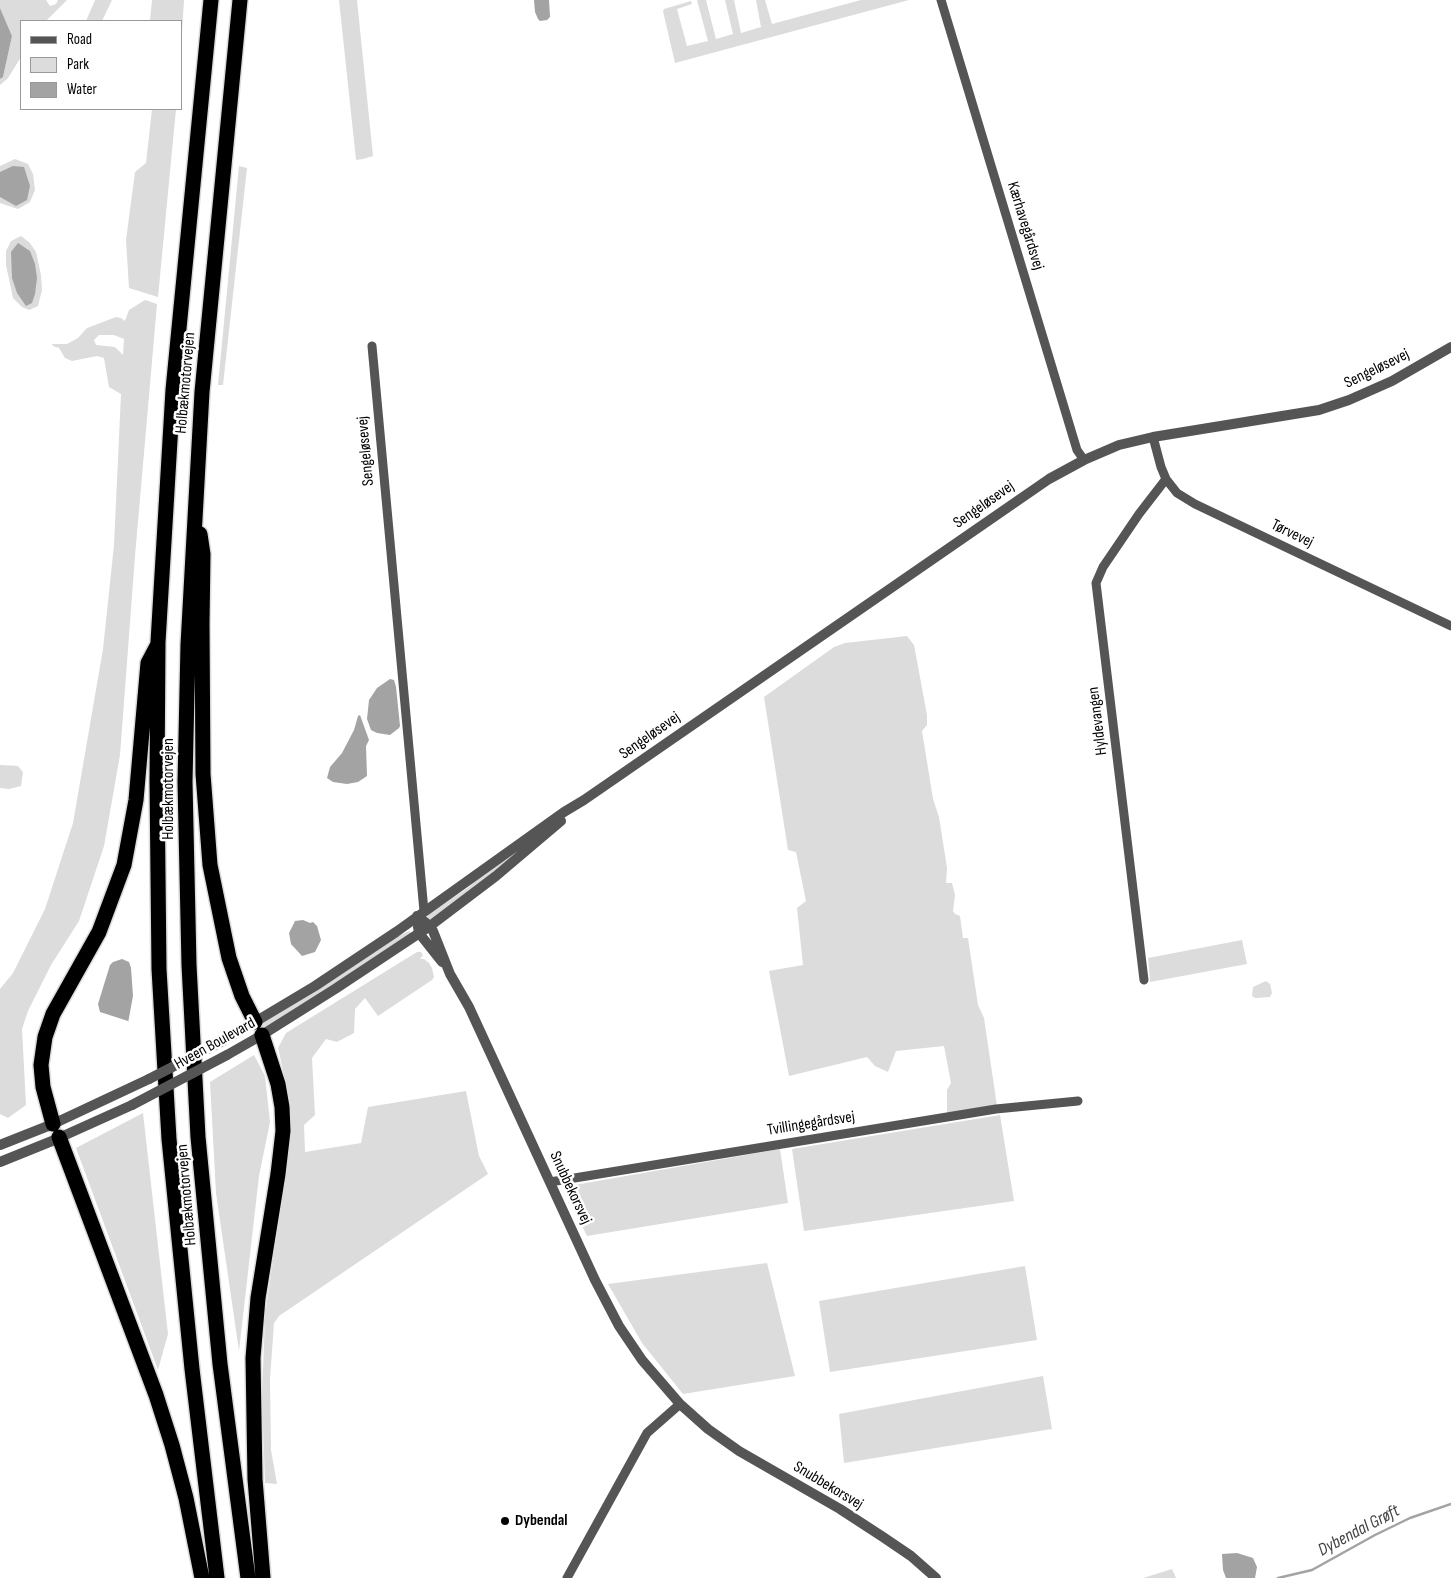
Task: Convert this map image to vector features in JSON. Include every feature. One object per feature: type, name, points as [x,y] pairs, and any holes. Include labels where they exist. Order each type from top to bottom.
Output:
[{"type":"highway","name":"Holbækmotorvejen","points":[[211,0],[173,390],[158,642],[157,781],[159,959],[169,1139],[192,1368],[217,1578]]},
{"type":"highway","name":"Holbækmotorvejen","points":[[240,0],[203,382],[188,645],[185,782],[189,965],[198,1137],[221,1374],[248,1578]]},
{"type":"highway","points":[[195,503],[203,554],[203,774],[210,865],[229,958],[242,996],[255,1022]]},
{"type":"highway","points":[[158,642],[148,663],[136,800],[124,865],[99,932],[53,1014],[45,1037],[41,1065],[43,1087],[56,1130],[156,1395],[172,1445],[186,1498],[202,1578]]},
{"type":"highway","points":[[262,1036],[278,1084],[282,1107],[283,1131],[258,1298],[253,1358],[255,1479],[263,1578]]},
{"type":"street","name":"Kærhavegårdsvej","points":[[942,0],[1078,450],[1084,460]]},
{"type":"street","name":"Sengeløsevej","points":[[372,346],[420,914]]},
{"type":"street","name":"Sengeløsevej","points":[[420,914],[564,812],[1035,488],[1084,460],[1118,445],[1153,437],[1319,410],[1349,400],[1392,381],[1451,347]]},
{"type":"street","name":"Tørvevej","points":[[1153,437],[1166,479],[1178,493],[1195,504],[1451,626]]},
{"type":"street","name":"Hyldevangen","points":[[1144,980],[1096,583],[1104,567],[1139,514],[1166,479]]},
{"type":"street","name":"Sengeløsevej","points":[[430,926],[496,876],[584,800]]},
{"type":"street","name":"Snubbekorsvej","points":[[420,914],[430,926],[450,974]]},
{"type":"street","points":[[419,933],[420,914]]},
{"type":"street","name":"Hveen Boulevard","points":[[0,1162],[130,1089],[223,1041],[315,986],[420,914]]},
{"type":"street","name":"Hveen Boulevard","points":[[0,1145],[56,1130],[132,1105],[262,1036],[430,926]]},
{"type":"street","name":"Snubbekorsvej","points":[[419,933],[450,974],[469,1007],[595,1280],[619,1326],[642,1360],[680,1404],[708,1429],[739,1451],[840,1509],[883,1537],[911,1556],[936,1578]]},
{"type":"street","points":[[255,1022],[262,1036]]},
{"type":"street","name":"Tvillingegårdsvej","points":[[550,1182],[996,1110],[1078,1101]]},
{"type":"street","points":[[567,1578],[647,1433],[680,1404]]},
{"type":"green space","points":[[0,0],[46,0],[50,6],[56,4],[58,0],[67,0],[47,20],[20,20],[20,59],[8,78],[0,85],[12,36],[0,8]]},
{"type":"green space","points":[[95,0],[112,0],[102,20],[86,20]]},
{"type":"green space","points":[[152,0],[184,0],[182,31],[182,20],[150,20]]},
{"type":"green space","points":[[339,0],[357,0],[373,156],[356,160]]},
{"type":"green space","points":[[697,0],[706,0],[716,39],[733,34],[725,0],[734,0],[741,33],[761,27],[756,0],[765,0],[772,24],[861,0],[909,0],[675,63],[663,11],[664,9],[691,1],[692,4],[677,9],[687,46],[708,41]]},
{"type":"green space","points":[[152,110],[176,110],[158,297],[129,288],[126,240],[135,172],[146,163]]},
{"type":"green space","points":[[15,159],[28,164],[33,174],[35,190],[30,202],[18,209],[0,203],[0,166]]},
{"type":"green space","points":[[239,166],[247,168],[223,385],[218,385]]},
{"type":"green space","points":[[21,236],[30,243],[36,252],[41,275],[42,290],[38,306],[29,310],[22,307],[13,298],[6,265],[6,251],[11,241]]},
{"type":"green space","points":[[145,300],[157,304],[120,755],[104,846],[79,921],[51,965],[28,1011],[22,1029],[26,1105],[8,1118],[0,1114],[0,989],[13,973],[45,909],[73,823],[103,649],[114,545],[121,394],[109,387],[104,358],[97,356],[72,361],[65,358],[59,348],[52,344],[67,344],[78,338],[87,328],[116,317],[125,321],[129,310]],"holes":[[[99,335],[114,335],[124,339],[123,355],[115,347],[96,345],[94,340]]]},
{"type":"green space","points":[[907,636],[914,645],[927,715],[927,725],[922,731],[933,799],[939,817],[947,868],[946,883],[952,883],[955,895],[953,911],[960,916],[963,938],[968,938],[978,1005],[984,1018],[997,1106],[947,1114],[947,1090],[951,1083],[944,1046],[896,1051],[888,1072],[875,1066],[867,1057],[789,1076],[769,971],[803,965],[797,908],[806,901],[796,852],[788,850],[764,697],[834,647],[845,643]]},
{"type":"green space","points":[[0,765],[18,766],[23,772],[21,786],[9,789],[0,788]]},
{"type":"green space","points":[[549,826],[477,887],[432,919],[428,919],[429,914],[469,887],[487,869]]},
{"type":"green space","points":[[409,931],[411,933],[375,958],[264,1029],[259,1025],[392,939]]},
{"type":"green space","points":[[1242,940],[1247,964],[1150,982],[1148,958]]},
{"type":"green space","points":[[417,952],[421,952],[423,955],[420,959],[424,959],[432,968],[434,977],[432,980],[378,1016],[365,998],[355,1009],[354,1033],[337,1042],[326,1039],[312,1058],[315,1115],[304,1125],[305,1152],[361,1143],[368,1107],[466,1091],[479,1156],[488,1174],[279,1316],[274,1323],[270,1379],[271,1450],[277,1484],[265,1483],[262,1398],[265,1315],[291,1126],[288,1092],[278,1048],[286,1033]]},
{"type":"green space","points":[[1266,981],[1270,984],[1272,993],[1270,997],[1255,998],[1252,996],[1253,987]]},
{"type":"green space","points":[[254,1055],[265,1076],[270,1122],[259,1176],[239,1351],[216,1193],[210,1082]]},
{"type":"green space","points":[[143,1113],[168,1334],[158,1370],[76,1148]]},
{"type":"green space","points":[[1000,1115],[1014,1201],[804,1231],[792,1149]]},
{"type":"green space","points":[[780,1149],[788,1203],[587,1236],[563,1187]]},
{"type":"green space","points":[[767,1263],[795,1376],[683,1394],[642,1343],[608,1284]]},
{"type":"green space","points":[[1025,1266],[1037,1340],[830,1372],[819,1301]]},
{"type":"green space","points":[[1043,1376],[1052,1429],[844,1463],[839,1414]]},
{"type":"green space","points":[[1172,1569],[1176,1578],[1143,1578]]},
{"type":"water","points":[[534,0],[549,0],[550,17],[547,20],[540,21],[538,19]]},
{"type":"water","points":[[0,8],[12,36],[3,77],[0,79]]},
{"type":"water","points":[[13,166],[24,167],[30,186],[27,200],[16,206],[0,197],[0,172]]},
{"type":"water","points":[[18,243],[30,251],[35,264],[37,278],[32,303],[26,306],[17,293],[12,278],[11,252]]},
{"type":"water","points":[[390,679],[394,680],[396,687],[400,726],[390,735],[371,730],[367,719],[369,700],[377,688]]},
{"type":"water","points":[[360,715],[369,740],[366,746],[367,776],[358,782],[347,784],[333,782],[327,778],[330,767],[342,753]]},
{"type":"water","points":[[303,920],[310,923],[313,922],[317,926],[321,940],[315,952],[302,956],[291,944],[289,933],[295,921]]},
{"type":"water","points":[[122,959],[129,962],[131,968],[133,996],[128,1023],[128,1021],[100,1012],[98,1004],[110,965]]},
{"type":"water","points":[[1237,1553],[1253,1558],[1257,1567],[1255,1578],[1226,1578],[1223,1570],[1222,1554]]},
{"type":"waterway","name":"Dybendal Grøft","points":[[1278,1578],[1312,1570],[1410,1518],[1451,1504]]},
{"type":"place","name":"Dybendal","points":[[505,1521]]}]
